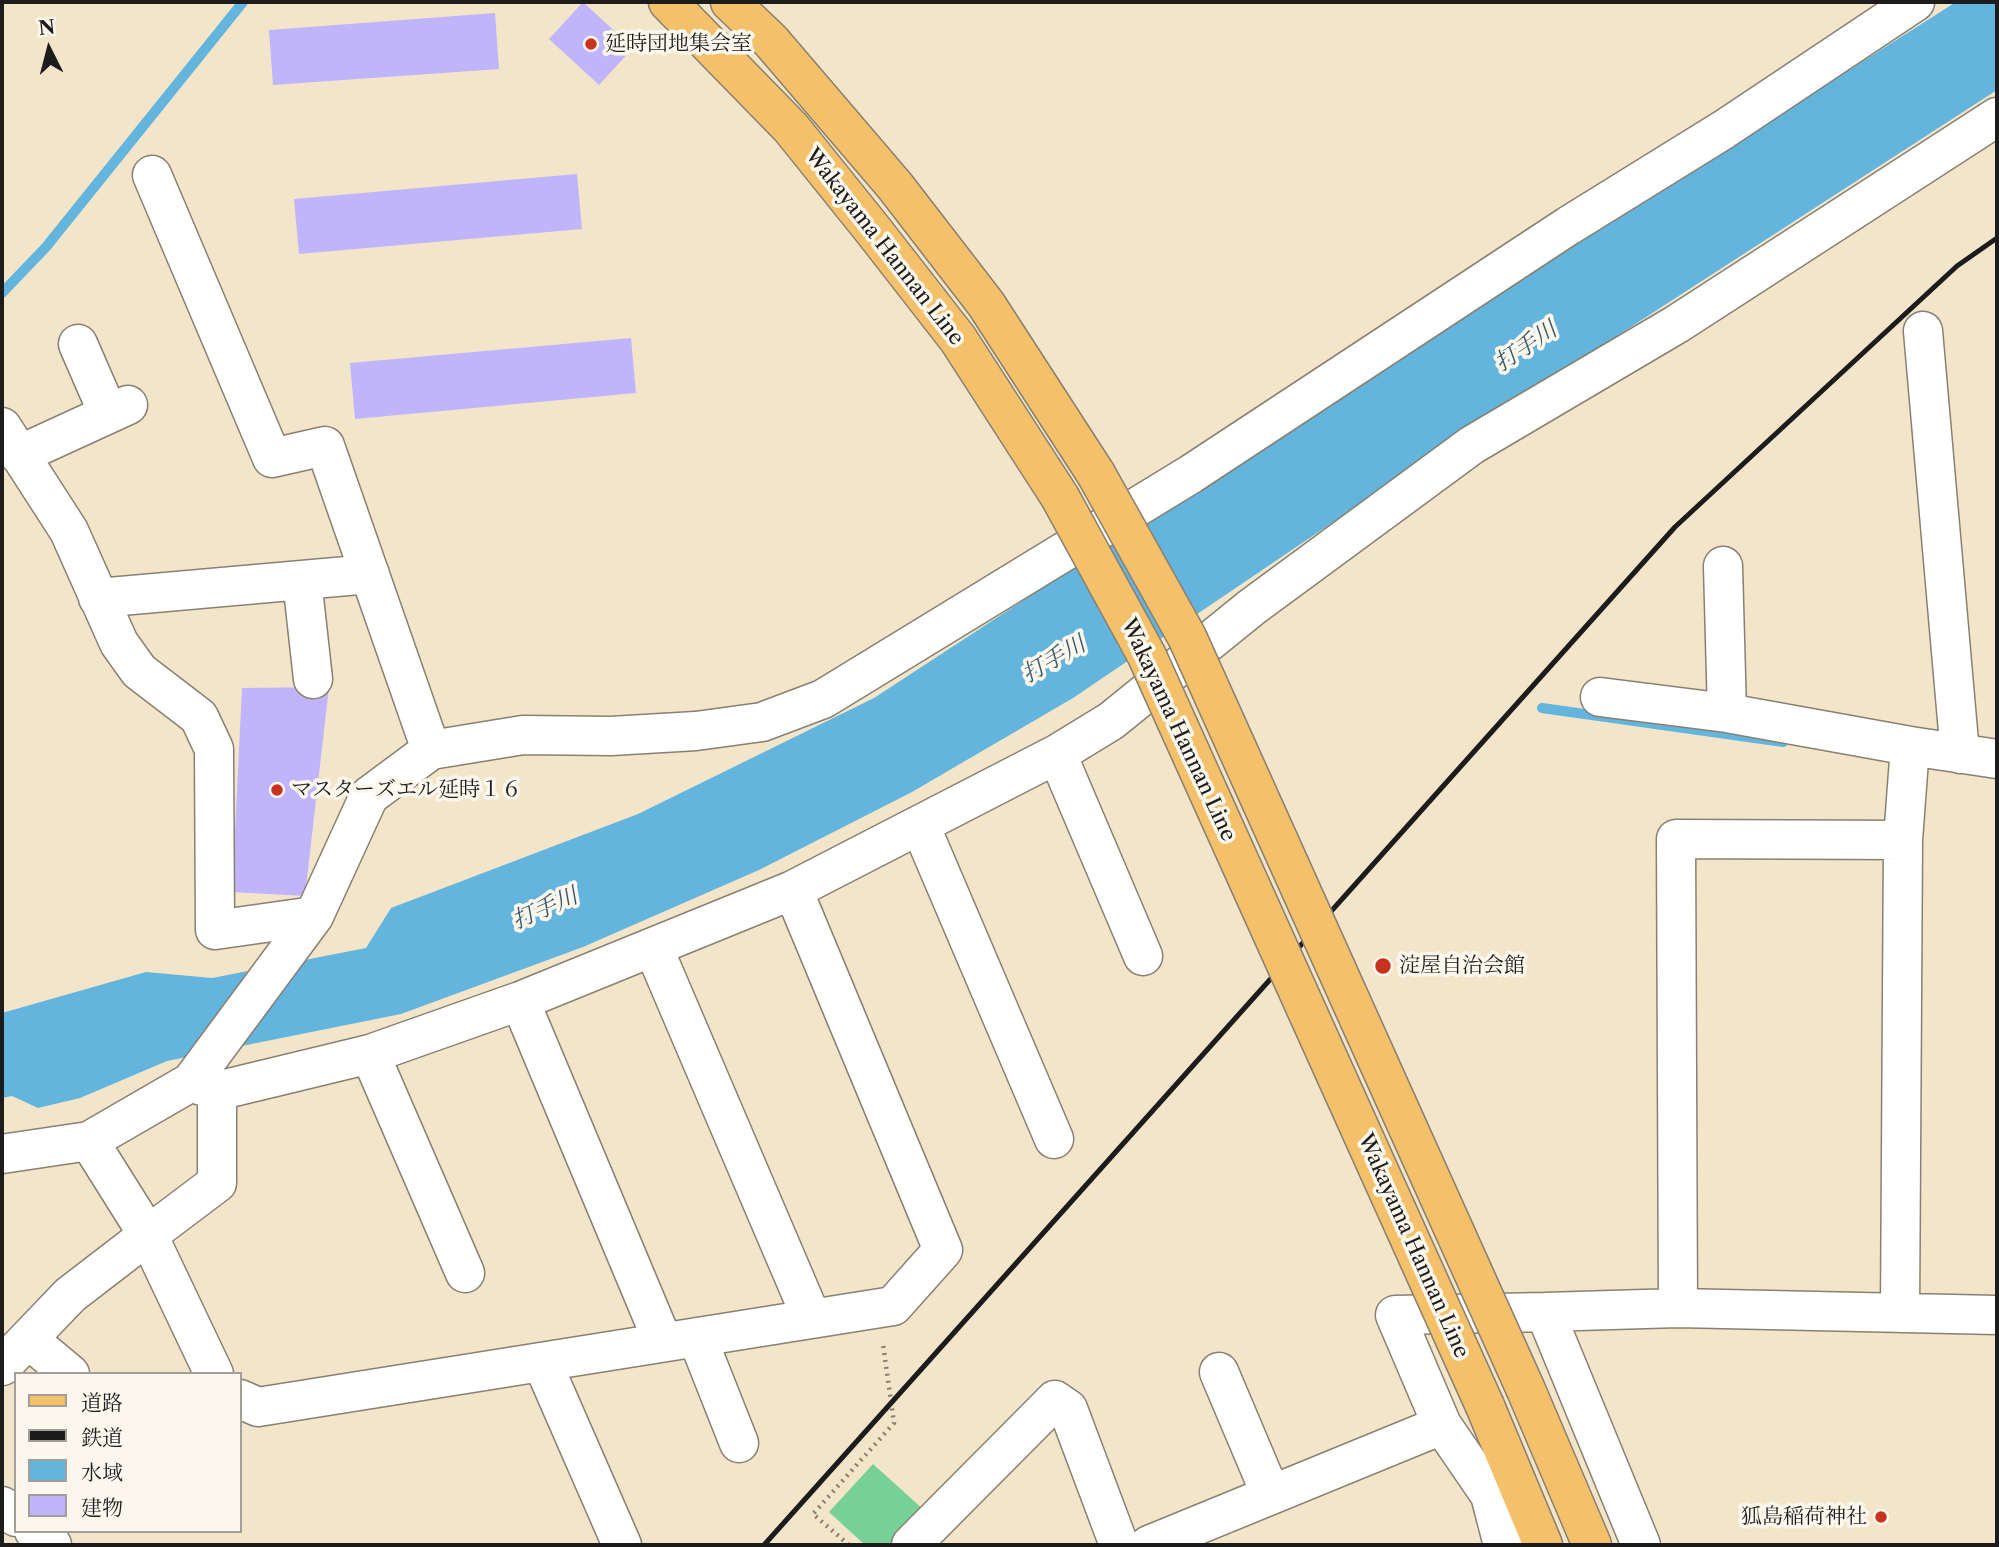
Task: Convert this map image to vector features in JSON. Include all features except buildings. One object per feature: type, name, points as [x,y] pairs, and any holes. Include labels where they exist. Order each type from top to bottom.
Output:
[{"type":"main road","name":"Wakayama Hannan Line","points":[[668,2],[791,128],[873,230],[958,339],[1060,497],[1147,656],[1485,1406],[1543,1545]]},
{"type":"main road","name":"Wakayama Hannan Line","points":[[730,2],[771,41],[895,186],[978,293],[1096,474],[1187,636],[1526,1390],[1592,1545]]},
{"type":"street","points":[[63,1372],[9,1356],[70,1295],[217,1183],[206,1077],[314,916],[369,796],[431,750],[523,735],[611,736],[709,729],[762,722],[823,699],[1191,474],[1568,226],[1723,130],[1915,2]]},
{"type":"street","points":[[2,1154],[89,1141],[206,1077],[370,1054],[520,1001],[793,890],[1057,754],[1111,721],[1252,607],[1472,445],[1677,324],[1997,117]]},
{"type":"street","points":[[152,175],[272,458],[326,446],[431,750]]},
{"type":"street","points":[[1923,331],[1960,754]]},
{"type":"street","points":[[78,344],[118,409],[10,441],[69,531],[119,643],[139,671],[199,717],[214,749],[215,930],[314,916]]},
{"type":"street","points":[[1723,566],[1727,713]]},
{"type":"street","points":[[98,598],[370,575]]},
{"type":"street","points":[[302,580],[313,679]]},
{"type":"street","points":[[1600,697],[1727,713],[1997,759]]},
{"type":"street","points":[[1900,1312],[1903,840],[1910,746]]},
{"type":"street","points":[[1057,754],[1143,956]]},
{"type":"street","points":[[920,825],[1054,1139]]},
{"type":"street","points":[[1678,1308],[1676,839],[1903,840]]},
{"type":"street","points":[[242,1400],[258,1408],[893,1306],[943,1250],[793,890]]},
{"type":"street","points":[[653,947],[811,1319]]},
{"type":"street","points":[[520,1001],[680,1340],[739,1443]]},
{"type":"street","points":[[370,1054],[465,1273]]},
{"type":"street","points":[[89,1141],[148,1235],[213,1372]]},
{"type":"street","points":[[1503,1545],[1490,1495],[1442,1425],[1395,1315],[1678,1308],[1997,1315]]},
{"type":"street","points":[[1545,1312],[1641,1545]]},
{"type":"street","points":[[542,1362],[622,1545]]},
{"type":"street","points":[[1219,1372],[1271,1496]]},
{"type":"street","points":[[911,1545],[1055,1400],[1068,1409],[1119,1545]]},
{"type":"street","points":[[1149,1545],[1442,1425]]},
{"type":"street","points":[[37,1533],[52,1545]]},
{"type":"path","points":[[849,1545],[813,1514],[894,1423],[878,1308]]},
{"type":"green space","points":[[873,1464],[925,1511],[894,1545],[865,1545],[829,1512]]},
{"type":"water","name":"打手川","points":[[1956,2],[1997,2],[1997,90],[1416,466],[1073,698],[912,792],[759,870],[583,947],[401,1014],[167,1061],[80,1098],[38,1108],[12,1096],[2,1098],[2,1013],[146,972],[212,978],[366,948],[391,908],[638,814],[874,698],[1319,407]]},
{"type":"waterway","points":[[2,293],[46,247],[243,2]]},
{"type":"waterway","points":[[1542,708],[1783,742]]},
{"type":"railway","points":[[764,1545],[1675,527],[1957,266],[1997,238]]},
{"type":"place","name":"延時団地集会室","points":[[591,44]]},
{"type":"place","name":"マスターズエル延時１６","points":[[277,790]]},
{"type":"place","name":"淀屋自治会館","points":[[1383,966]]},
{"type":"place","name":"狐島稲荷神社","points":[[1881,1517]]}]
